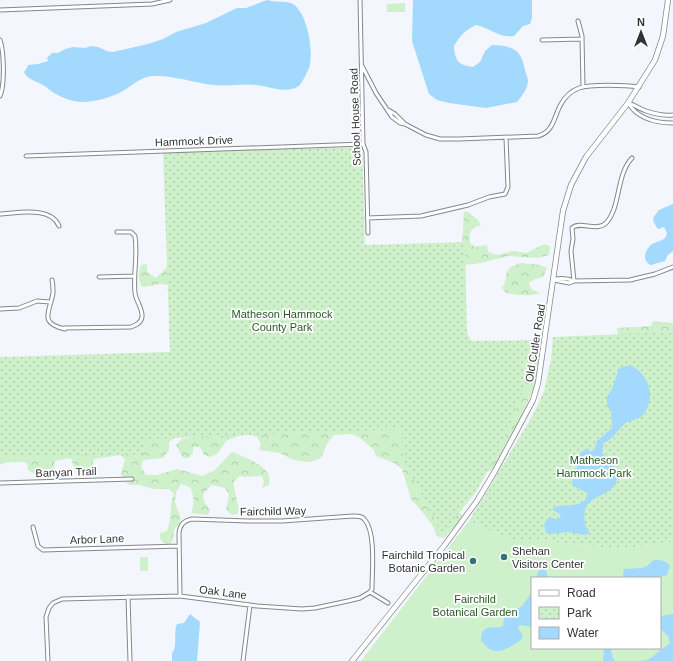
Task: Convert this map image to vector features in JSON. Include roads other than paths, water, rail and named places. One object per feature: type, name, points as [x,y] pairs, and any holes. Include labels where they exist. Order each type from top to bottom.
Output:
[{"type":"main road","name":"Old Cutler Road","points":[[352,661],[468,515],[495,471],[533,400],[538,383],[563,211],[571,185],[586,157],[628,103],[655,60],[664,36],[668,0]]},
{"type":"street","points":[[0,10],[137,5],[170,0]]},
{"type":"street","name":"School House Road","points":[[360,0],[363,144],[366,152],[368,233]]},
{"type":"street","points":[[578,21],[582,39],[583,87]]},
{"type":"street","points":[[542,40],[582,39]]},
{"type":"street","points":[[0,40],[2,48],[3,80],[0,96]]},
{"type":"street","points":[[362,66],[376,93],[388,110],[395,114],[405,124],[440,139],[534,137],[544,134],[553,124],[559,108],[565,98],[574,91],[583,87],[639,87]]},
{"type":"street","points":[[628,103],[647,112],[672,115],[671,123],[656,122],[648,119],[632,109],[628,103]]},
{"type":"street","points":[[368,218],[421,216],[472,204],[489,197],[504,194],[508,187],[506,138]]},
{"type":"street","name":"Hammock Drive","points":[[26,156],[363,144]]},
{"type":"street","points":[[574,281],[570,251],[573,240],[572,228],[576,225],[601,226],[607,222],[615,205],[625,168],[632,158]]},
{"type":"street","points":[[0,214],[43,213],[56,220],[59,226]]},
{"type":"street","points":[[52,280],[53,292],[47,314],[53,326],[74,328],[131,327],[136,325],[140,322],[142,313],[135,293],[137,254],[134,234],[130,232],[117,232]]},
{"type":"street","points":[[554,280],[569,283],[574,281],[630,280],[655,274],[673,267]]},
{"type":"street","points":[[99,277],[135,276]]},
{"type":"street","points":[[0,309],[19,308],[39,301],[50,302]]},
{"type":"street","name":"Banyan Trail","points":[[0,483],[132,479]]},
{"type":"street","name":"Fairchild Way","points":[[179,546],[179,531],[183,523],[192,519],[282,521],[353,516],[363,518],[369,527],[372,547],[373,574],[372,590],[370,592]]},
{"type":"street","name":"Arbor Lane","points":[[32,527],[38,546],[43,550],[179,546]]},
{"type":"street","points":[[179,546],[180,596]]},
{"type":"street","points":[[370,592],[388,604]]},
{"type":"street","name":"Oak Lane","points":[[48,661],[46,617],[51,604],[55,601],[66,599],[180,596],[250,605],[307,609],[353,600],[370,592]]},
{"type":"street","points":[[128,597],[130,661]]},
{"type":"street","points":[[243,661],[250,605]]},
{"type":"water","points":[[267,0],[293,4],[302,15],[308,31],[311,49],[310,64],[302,82],[295,88],[280,90],[251,85],[206,84],[169,77],[154,76],[139,80],[124,91],[111,97],[79,102],[68,100],[56,94],[29,78],[24,72],[28,65],[48,61],[47,58],[52,53],[58,53],[65,49],[73,47],[85,48],[91,46],[113,52],[148,44],[163,39],[176,32],[206,23],[237,8],[246,8]]},
{"type":"water","points":[[413,0],[532,0],[532,18],[530,24],[523,26],[514,36],[503,36],[476,25],[463,34],[454,46],[456,59],[464,65],[473,67],[480,62],[485,51],[492,45],[505,46],[515,50],[521,57],[528,80],[523,95],[517,102],[486,108],[449,103],[437,100],[429,94],[412,41]]},
{"type":"water","points":[[673,204],[673,251],[668,255],[665,261],[651,265],[645,258],[647,249],[652,244],[664,239],[667,233],[664,227],[658,229],[653,218],[659,210]]},
{"type":"water","points":[[630,365],[637,369],[646,380],[649,387],[650,401],[641,417],[624,424],[604,443],[602,453],[615,468],[617,480],[615,486],[588,504],[585,510],[584,519],[589,533],[586,535],[568,532],[546,533],[544,525],[548,518],[559,519],[561,515],[552,509],[580,503],[587,498],[587,493],[572,485],[573,469],[577,468],[580,453],[587,448],[591,452],[595,448],[597,441],[612,428],[611,410],[607,406],[607,396],[612,389],[619,368]]},
{"type":"water","points":[[654,560],[659,560],[670,566],[667,575],[657,577],[624,577],[624,569],[642,568]]},
{"type":"water","points":[[545,563],[548,577],[536,577],[541,565]]},
{"type":"water","points":[[531,593],[531,627],[520,625],[518,628],[523,636],[521,640],[500,651],[488,648],[481,641],[483,631],[489,628],[503,626],[504,616],[522,606]]},
{"type":"water","points":[[190,614],[200,622],[197,661],[172,661],[177,624],[184,623]]},
{"type":"water","points":[[673,614],[673,661],[640,661],[648,660],[670,643],[668,636],[663,631],[661,632],[661,616]]},
{"type":"water","points":[[604,649],[611,649],[613,659],[616,661],[603,661]]},
{"type":"place","name":"Shehan Visitors Center","points":[[504,557]]},
{"type":"place","name":"Fairchild Tropical Botanic Garden","points":[[473,561]]},
{"type":"park label","name":"Matheson Hammock County Park","points":[[282,320]]},
{"type":"park label","name":"Matheson Hammock Park","points":[[594,466]]},
{"type":"park label","name":"Fairchild Botanical Garden","points":[[475,605]]}]
